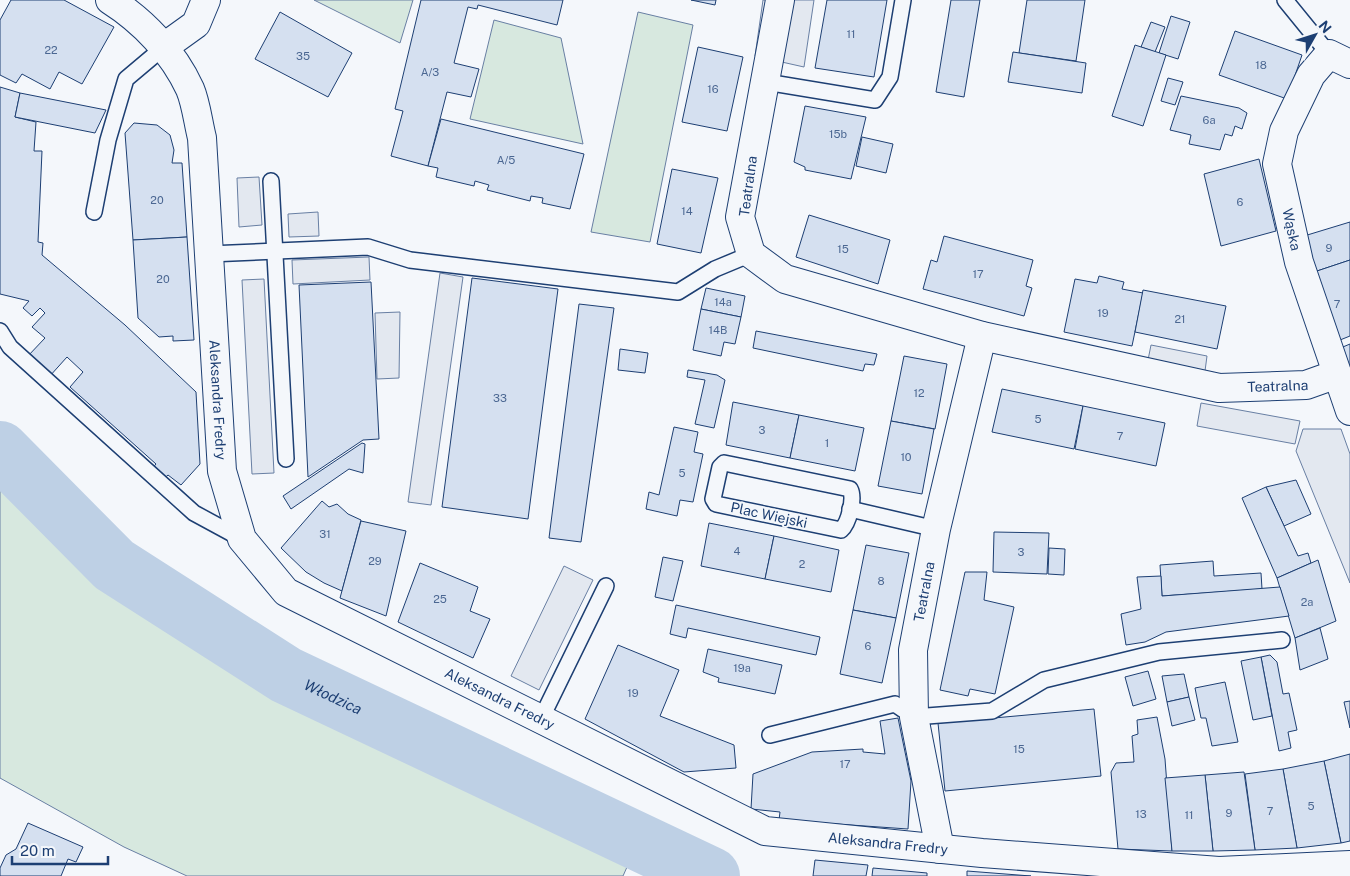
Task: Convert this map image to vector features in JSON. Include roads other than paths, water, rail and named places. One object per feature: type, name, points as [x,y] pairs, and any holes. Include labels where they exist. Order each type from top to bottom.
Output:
[{"type":"street","name":"Aleksandra Fredry","points":[[110,0],[132,14],[164,47],[190,89],[202,138],[222,471],[242,539],[286,592],[765,831],[940,849],[1219,871],[1350,865]]},
{"type":"street","points":[[164,47],[196,24],[206,0]]},
{"type":"street","name":"Teatralna","points":[[780,0],[740,217],[751,254],[785,279],[982,336],[1219,388],[1306,385],[1337,374]]},
{"type":"street","name":"Wąska","points":[[1340,59],[1311,75],[1284,131],[1277,164],[1299,262],[1350,411]]},
{"type":"street","name":"Teatralna","points":[[940,849],[914,717],[914,650],[936,529],[982,336]]},
{"type":"lane","points":[[766,82],[875,100],[890,77],[904,0]]},
{"type":"lane","points":[[1285,0],[1340,59]]},
{"type":"lane","points":[[94,212],[108,140],[126,79],[164,47]]},
{"type":"lane","points":[[271,181],[286,459]]},
{"type":"lane","points":[[209,254],[368,247],[410,260],[678,292],[715,269],[751,254]]},
{"type":"lane","points":[[0,331],[10,347],[194,513],[242,539]]},
{"type":"lane","name":"Plac Wiejski","points":[[724,463],[850,489],[853,494],[850,509],[846,526],[841,530],[716,504],[713,499],[720,466],[724,463]]},
{"type":"lane","points":[[850,509],[936,529]]},
{"type":"lane","points":[[541,719],[606,586]]},
{"type":"lane","points":[[770,735],[895,704],[914,717],[992,711],[1044,680],[1159,652],[1282,640]]},
{"type":"waterway","name":"Włodzica","points":[[0,450],[114,565],[286,675],[711,876]]}]
